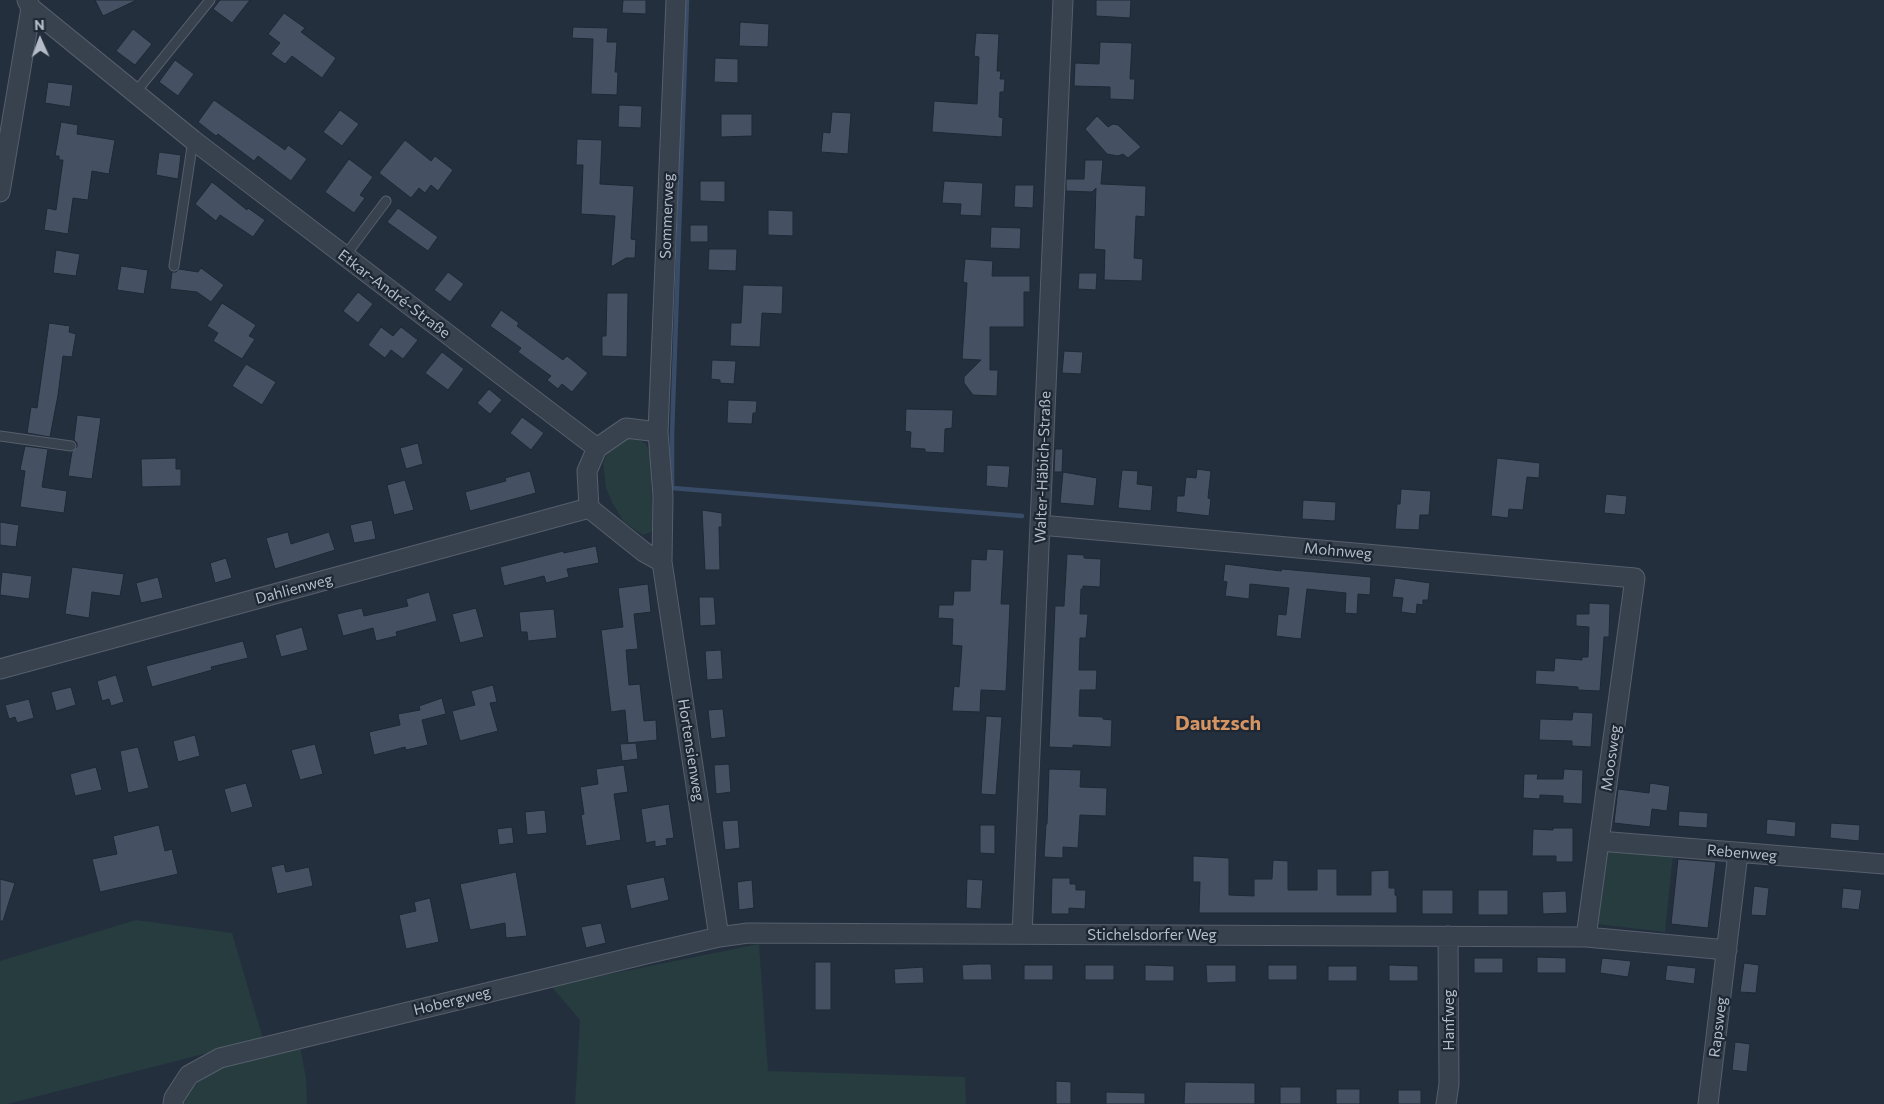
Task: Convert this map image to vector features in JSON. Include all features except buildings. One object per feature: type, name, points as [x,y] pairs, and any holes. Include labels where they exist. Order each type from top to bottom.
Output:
[{"type":"street","name":"Sommerweg","points":[[662,562],[662,496],[658,432],[676,0]]},
{"type":"street","name":"Walter-Häbich-Straße","points":[[1022,934],[1063,0]]},
{"type":"street","name":"Etkar-André-Straße","points":[[29,4],[193,140],[597,448]]},
{"type":"street","points":[[0,192],[29,4]]},
{"type":"street","points":[[658,432],[626,428],[597,448],[587,471],[588,508],[644,552],[662,562]]},
{"type":"street","name":"Dahlienweg","points":[[0,669],[588,508]]},
{"type":"street","name":"Mohnweg","points":[[1040,525],[1635,578]]},
{"type":"street","name":"Hortensienweg","points":[[662,562],[719,937]]},
{"type":"street","name":"Moosweg","points":[[1586,937],[1635,578]]},
{"type":"street","name":"Rebenweg","points":[[1599,841],[1884,864]]},
{"type":"street","name":"Rapsweg","points":[[1708,1104],[1738,853]]},
{"type":"street","name":"Stichelsdorfer Weg","points":[[719,937],[748,933],[1586,937]]},
{"type":"street","name":"Hanfweg","points":[[1446,1104],[1449,1084],[1448,936]]},
{"type":"street","name":"Hobergweg","points":[[173,1104],[174,1098],[189,1075],[220,1058],[719,937]]},
{"type":"street","points":[[1586,937],[1727,950]]},
{"type":"lane","points":[[135,93],[210,0]]},
{"type":"lane","points":[[174,266],[193,140]]},
{"type":"lane","points":[[345,257],[386,201]]},
{"type":"lane","points":[[0,436],[71,446]]},
{"type":"green space","points":[[627,437],[638,439],[646,444],[650,454],[653,528],[651,532],[643,535],[624,522],[606,488],[603,463],[608,451]]},
{"type":"green space","points":[[1605,847],[1673,855],[1665,932],[1596,924]]},
{"type":"green space","points":[[136,920],[232,933],[263,1039],[7,1104],[0,1104],[0,961]]},
{"type":"green space","points":[[759,944],[768,1071],[965,1077],[966,1104],[575,1104],[580,1020],[551,986]]},
{"type":"green space","points":[[300,1045],[306,1079],[307,1104],[183,1104],[192,1088],[209,1072],[232,1062]]},
{"type":"waterway","points":[[687,0],[672,435],[672,488],[1022,516]]},
{"type":"district","name":"Dautzsch","points":[[1218,723]]}]
